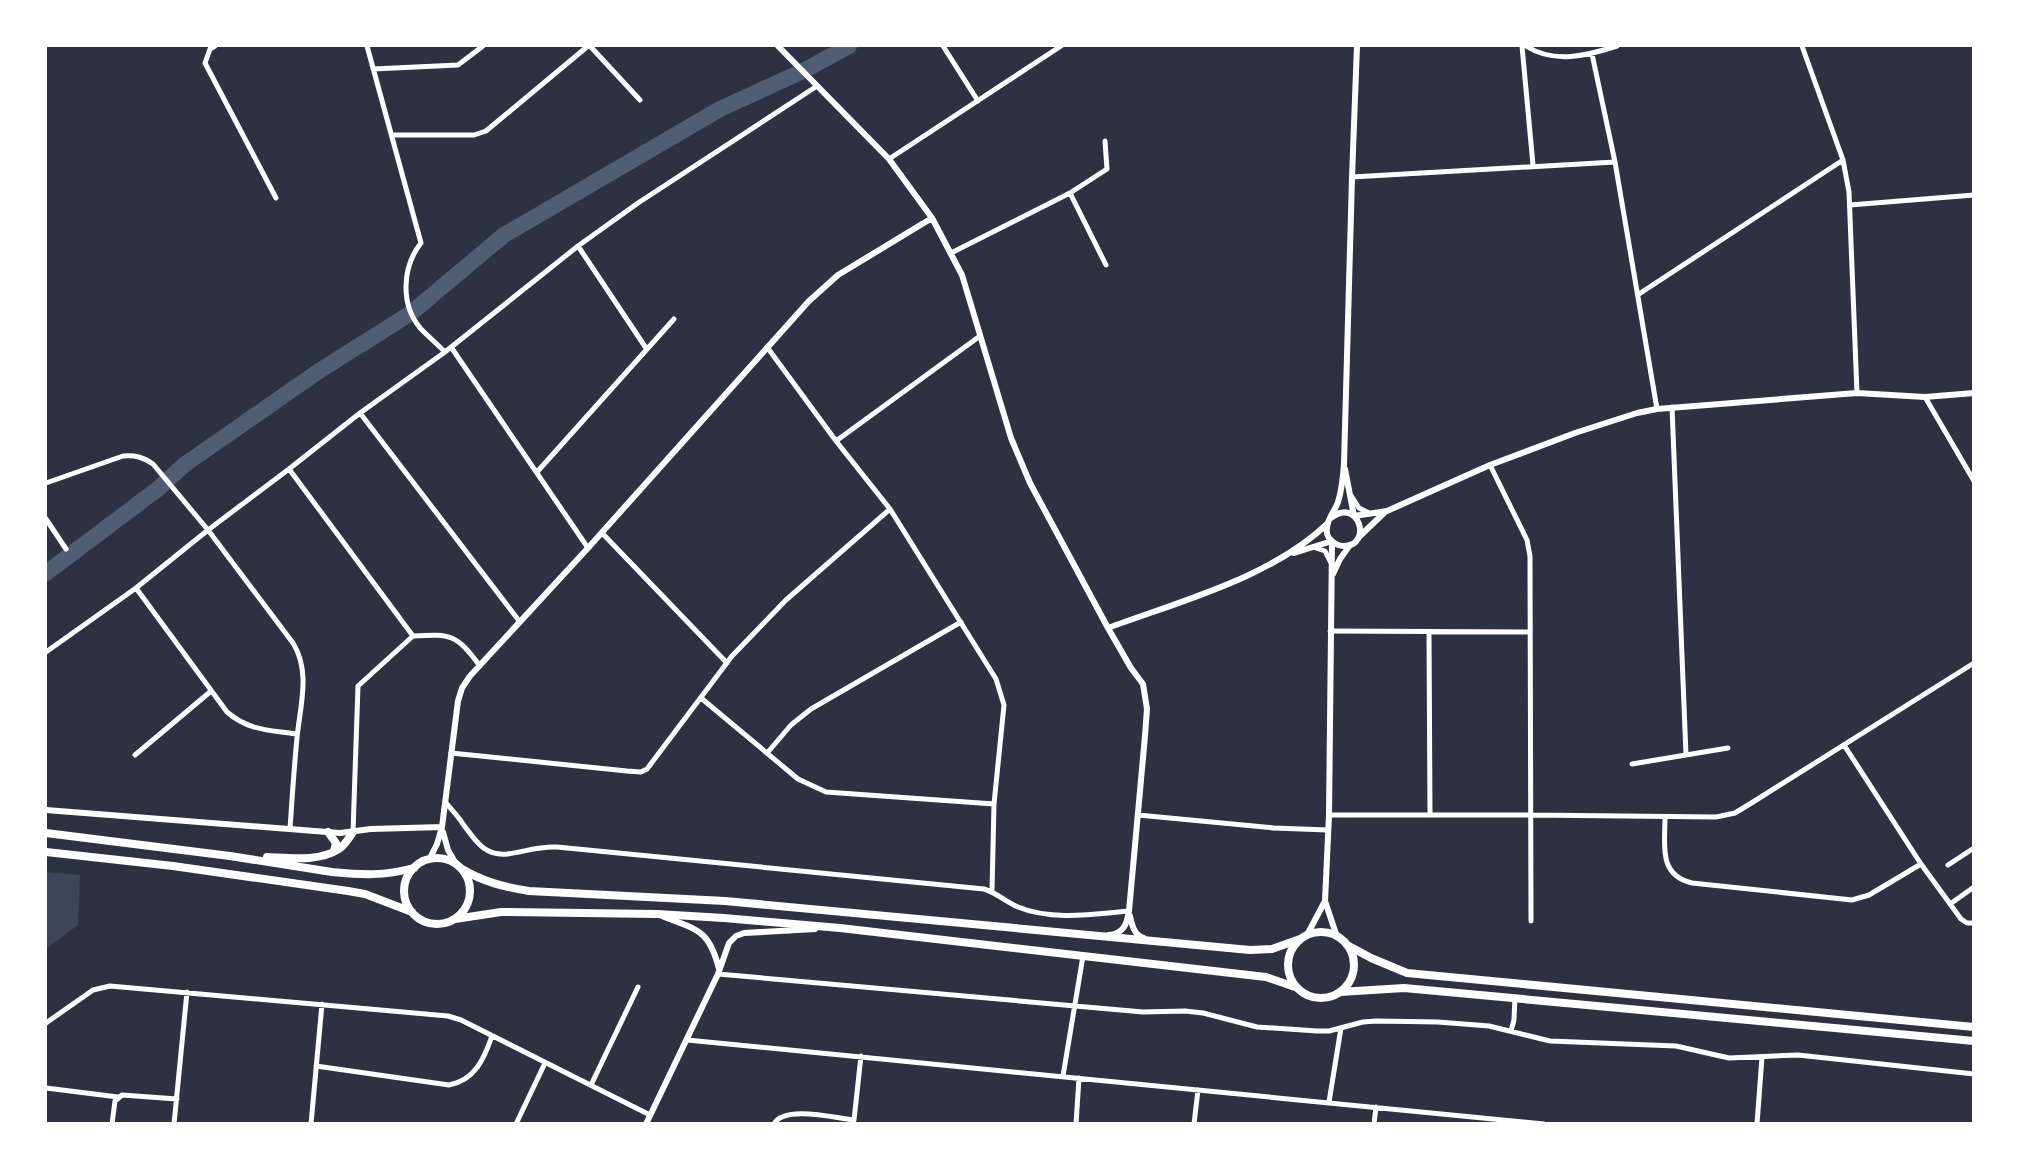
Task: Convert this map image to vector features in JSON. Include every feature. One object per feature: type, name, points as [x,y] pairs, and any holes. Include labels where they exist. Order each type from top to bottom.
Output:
[{"type":"main road","points":[[328,832],[336,843],[334,851]]},
{"type":"main road","points":[[230,856],[298,859],[323,855],[345,844],[353,832]]},
{"type":"main road","points":[[46,833],[367,876],[391,874],[414,868],[429,860],[447,860],[480,880],[529,891],[725,901],[1158,943],[1250,950],[1272,949],[1317,932],[1327,933],[1371,958],[1407,973],[1973,1027]]},
{"type":"main road","points":[[46,852],[173,866],[348,891],[373,897],[412,912],[428,923],[437,924],[501,912],[657,914],[840,928],[1266,977],[1322,999],[1340,992],[1405,988],[1973,1041]]},
{"type":"main road","points":[[456,919],[464,911],[470,892],[468,879],[459,867]]},
{"type":"main road","points":[[412,912],[405,894],[409,876],[414,868]]},
{"type":"main road","points":[[1295,987],[1287,968],[1288,957],[1303,937]]},
{"type":"main road","points":[[1340,992],[1348,985],[1354,965],[1347,945]]},
{"type":"street","points":[[215,46],[209,50],[205,63],[276,198]]},
{"type":"street","points":[[367,46],[421,243],[408,265],[407,299],[411,313],[421,328],[445,352]]},
{"type":"street","points":[[373,69],[458,65],[483,46]]},
{"type":"street","points":[[392,135],[474,135],[486,131],[586,46],[640,100]]},
{"type":"street","points":[[778,46],[889,159],[932,218],[962,275],[1011,438],[1030,483],[1108,628],[1143,684],[1147,709],[1126,927],[1116,934],[1086,936]]},
{"type":"street","points":[[943,46],[978,100]]},
{"type":"street","points":[[889,159],[1061,46]]},
{"type":"street","points":[[1350,545],[1339,545],[1332,541],[1327,533],[1329,520],[1339,500],[1344,464],[1357,46]]},
{"type":"street","points":[[1524,46],[1533,165]]},
{"type":"street","points":[[1524,46],[1536,52],[1573,57],[1616,46]]},
{"type":"street","points":[[1551,55],[1552,46]]},
{"type":"street","points":[[1802,46],[1843,160],[1849,192],[1857,393]]},
{"type":"street","points":[[1592,54],[1615,162],[1657,409]]},
{"type":"street","points":[[46,652],[136,589],[208,530],[360,413],[445,352],[578,246],[638,203],[817,86]]},
{"type":"street","points":[[951,253],[1070,193],[1107,169],[1105,141]]},
{"type":"street","points":[[1639,294],[1843,160]]},
{"type":"street","points":[[1352,177],[1615,162]]},
{"type":"street","points":[[1070,193],[1106,265]]},
{"type":"street","points":[[1850,205],[1973,195]]},
{"type":"street","points":[[429,860],[442,827],[455,717],[462,688],[470,676],[809,301],[838,275],[932,218]]},
{"type":"street","points":[[578,246],[646,348]]},
{"type":"street","points":[[537,472],[674,318]]},
{"type":"street","points":[[836,441],[980,336]]},
{"type":"street","points":[[451,347],[588,548]]},
{"type":"street","points":[[767,347],[890,509],[996,680],[1004,705],[994,804],[992,891]]},
{"type":"street","points":[[1354,516],[1387,511],[1490,465],[1598,425],[1657,409],[1857,393],[1925,397],[1973,393]]},
{"type":"street","points":[[1925,397],[1973,481]]},
{"type":"street","points":[[1672,407],[1686,755]]},
{"type":"street","points":[[360,413],[520,622]]},
{"type":"street","points":[[46,483],[123,456],[144,457],[153,464],[208,530],[300,654],[303,688],[290,829]]},
{"type":"street","points":[[1344,464],[1354,516]]},
{"type":"street","points":[[1490,465],[1527,540],[1530,556],[1531,921]]},
{"type":"street","points":[[289,469],[413,636]]},
{"type":"street","points":[[1352,497],[1359,508],[1369,513]]},
{"type":"street","points":[[451,753],[641,772],[652,764],[726,663],[786,600],[890,509]]},
{"type":"street","points":[[1331,580],[1336,565],[1350,545],[1387,511]]},
{"type":"street","points":[[1108,628],[1231,582],[1289,554],[1308,542],[1339,513],[1350,513],[1354,516],[1360,524],[1358,538]]},
{"type":"street","points":[[46,519],[66,550]]},
{"type":"street","points":[[601,533],[726,663]]},
{"type":"street","points":[[1289,554],[1332,541]]},
{"type":"street","points":[[1332,541],[1329,815],[1325,901],[1337,937]]},
{"type":"street","points":[[1313,547],[1325,551],[1331,563]]},
{"type":"street","points":[[136,589],[227,712],[239,722],[253,728],[297,734]]},
{"type":"street","points":[[768,752],[791,726],[811,709],[961,622]]},
{"type":"street","points":[[1330,631],[1530,632]]},
{"type":"street","points":[[1429,632],[1430,814]]},
{"type":"street","points":[[353,832],[358,686],[413,636],[443,635],[454,638],[480,666]]},
{"type":"street","points":[[1329,815],[1531,814],[1665,818],[1716,817],[1735,813],[1973,664]]},
{"type":"street","points":[[135,755],[210,692]]},
{"type":"street","points":[[701,698],[798,779],[827,792],[994,804]]},
{"type":"street","points":[[1844,745],[1950,904],[1961,919],[1973,923]]},
{"type":"street","points":[[1632,764],[1728,748]]},
{"type":"street","points":[[445,802],[481,847],[492,853],[557,847],[984,889],[1017,907],[1034,912],[1083,915],[1129,911]]},
{"type":"street","points":[[46,810],[328,832],[442,827]]},
{"type":"street","points":[[1138,815],[1274,828],[1328,830]]},
{"type":"street","points":[[1665,818],[1664,856],[1667,864],[1676,876],[1692,883],[1852,900],[1869,895],[1921,863]]},
{"type":"street","points":[[442,827],[448,850],[459,867]]},
{"type":"street","points":[[1948,865],[1973,848]]},
{"type":"street","points":[[1950,904],[1973,887]]},
{"type":"street","points":[[1303,937],[1325,901]]},
{"type":"street","points":[[1129,911],[1139,937],[1158,943]]},
{"type":"street","points":[[657,914],[698,931],[708,939],[715,951],[718,972]]},
{"type":"street","points":[[646,1124],[687,1040],[729,943],[744,933],[840,928]]},
{"type":"street","points":[[1063,1076],[1083,956]]},
{"type":"street","points":[[718,972],[1143,1012],[1185,1011],[1268,1029],[1317,1031],[1363,1022],[1388,1021],[1466,1024],[1489,1026],[1550,1041],[1667,1046],[1722,1058],[1798,1055],[1973,1074]]},
{"type":"street","points":[[46,1023],[86,994],[101,987],[118,986],[448,1016],[461,1020],[650,1115]]},
{"type":"street","points":[[591,1085],[638,987]]},
{"type":"street","points":[[174,1124],[187,992]]},
{"type":"street","points":[[1511,1031],[1516,1009],[1515,997]]},
{"type":"street","points":[[312,1124],[322,1004]]},
{"type":"street","points":[[1329,1102],[1341,1028]]},
{"type":"street","points":[[316,1066],[449,1085],[458,1084],[476,1070],[492,1036]]},
{"type":"street","points":[[687,1040],[1544,1124]]},
{"type":"street","points":[[774,1124],[776,1119],[790,1112],[854,1122],[861,1056]]},
{"type":"street","points":[[1757,1124],[1762,1057]]},
{"type":"street","points":[[516,1124],[545,1063]]},
{"type":"street","points":[[1076,1124],[1079,1078]]},
{"type":"street","points":[[46,1088],[118,1097],[128,1095],[177,1099]]},
{"type":"street","points":[[1194,1124],[1198,1090]]},
{"type":"street","points":[[112,1124],[118,1097]]},
{"type":"street","points":[[1374,1124],[1376,1107]]},
{"type":"shaded area","points":[[46,872],[80,875],[78,925],[46,949]]},
{"type":"waterway","points":[[46,573],[159,488],[184,465],[319,371],[411,313],[504,235],[720,109],[803,71],[849,46]]}]
